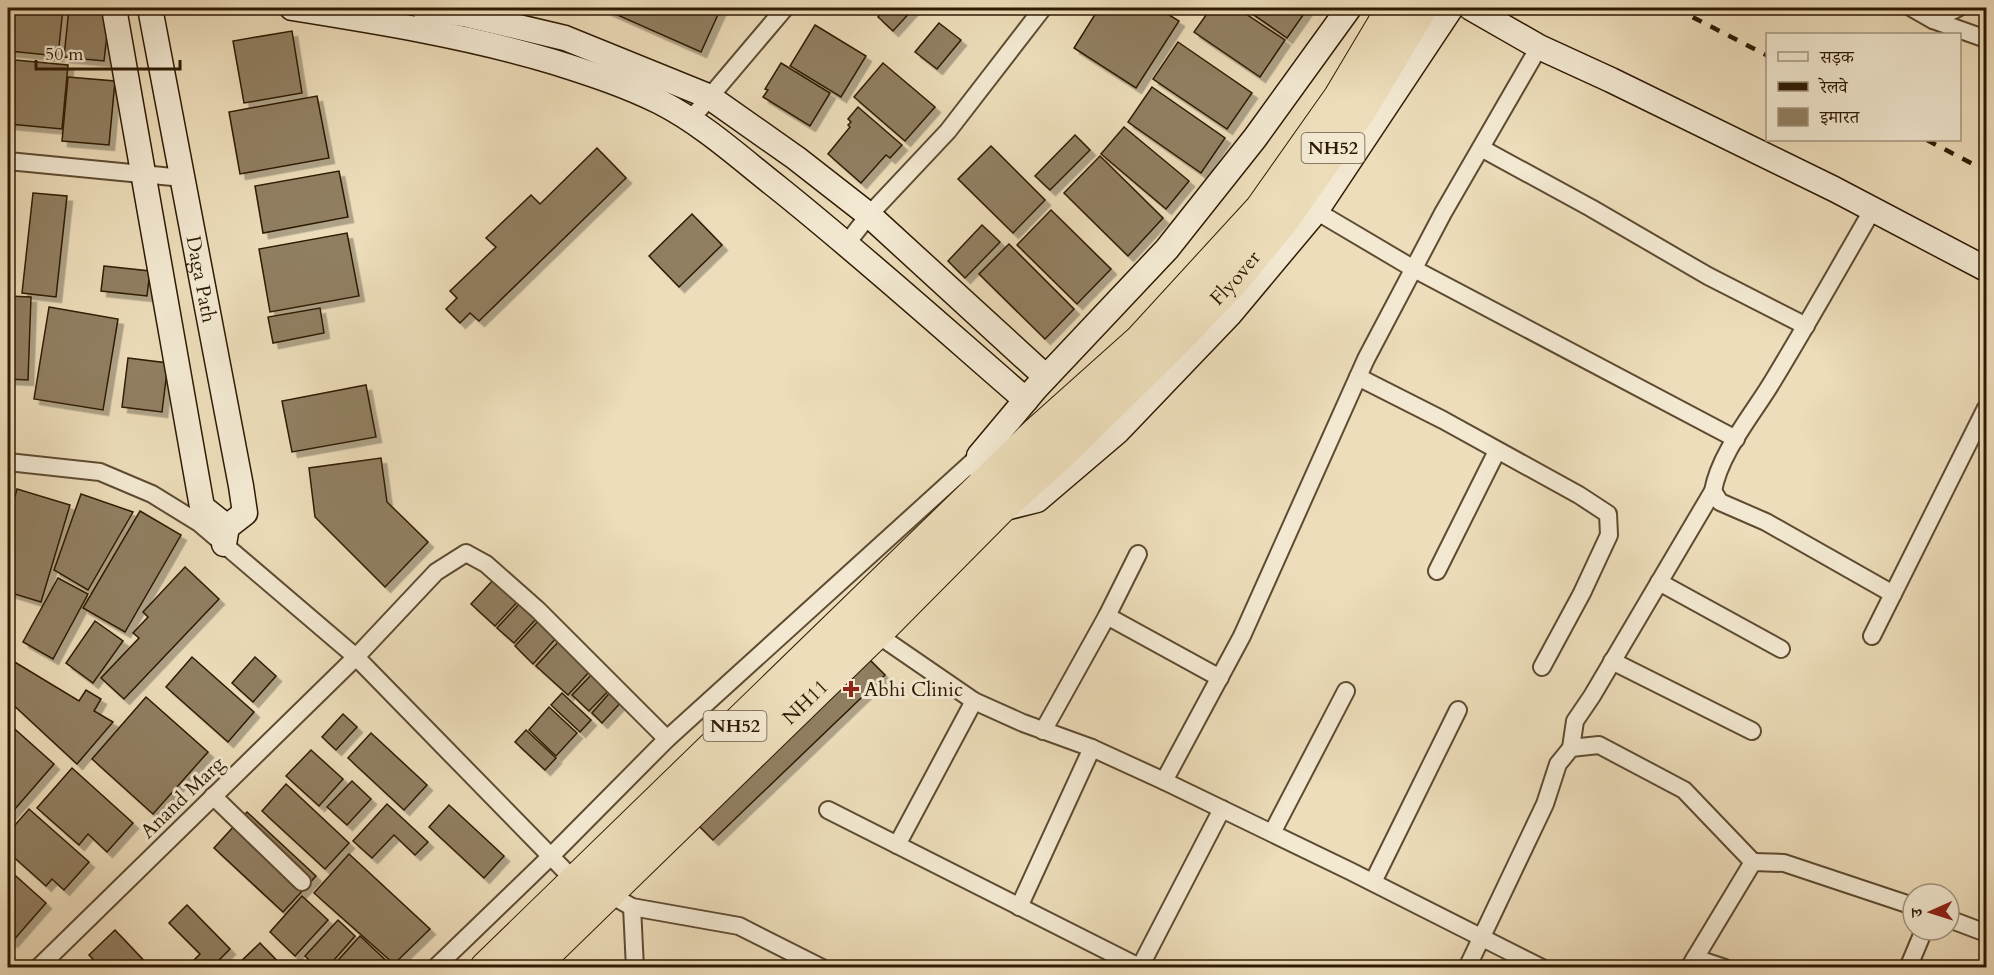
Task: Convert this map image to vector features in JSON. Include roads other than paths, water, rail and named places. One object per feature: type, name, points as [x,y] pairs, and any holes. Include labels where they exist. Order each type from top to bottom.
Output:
[{"type":"highway","name":"Flyover","points":[[987,484],[1070,444],[1172,344],[1221,274],[1261,209],[1340,97],[1393,8]]},
{"type":"highway","name":"Flyover","points":[[1221,274],[1282,221],[1355,117],[1422,8]]},
{"type":"highway","name":"NH11","points":[[531,968],[620,900],[875,633],[987,484]]},
{"type":"highway","name":"NH52","points":[[486,968],[574,880],[987,484]]},
{"type":"street","points":[[114,8],[202,507],[225,535],[356,657],[574,880],[620,900],[739,926],[822,968]]},
{"type":"street","name":"Daga Path","points":[[150,8],[241,486],[244,513],[225,535]]},
{"type":"street","points":[[292,8],[354,13],[525,53],[591,74],[657,101],[691,119],[847,243],[969,352],[1026,399]]},
{"type":"street","points":[[423,8],[468,15],[565,38],[708,96],[796,158],[869,215],[1046,377]]},
{"type":"street","points":[[691,119],[708,96],[785,8]]},
{"type":"street","points":[[847,243],[869,215],[948,131],[1043,8]]},
{"type":"street","points":[[435,968],[667,739],[987,484],[1026,399],[1167,249],[1255,138],[1349,8]]},
{"type":"street","points":[[987,484],[1037,500],[1118,430],[1229,315],[1316,212],[1451,8]]},
{"type":"street","points":[[1471,8],[1539,47],[1873,209],[1986,269]]},
{"type":"street","points":[[1912,8],[1933,20],[1986,39]]},
{"type":"street","points":[[1933,20],[1958,8]]},
{"type":"street","points":[[1164,782],[1242,636],[1358,378],[1414,269],[1539,47]]},
{"type":"street","points":[[1481,148],[1708,276],[1806,326]]},
{"type":"street","points":[[8,161],[183,178]]},
{"type":"street","points":[[1467,968],[1545,804],[1558,764],[1571,748],[1575,721],[1713,491],[1715,478],[1736,439],[1806,326],[1873,209]]},
{"type":"street","points":[[1316,212],[1414,269],[1736,439]]},
{"type":"street","points":[[1358,378],[1443,420],[1579,495],[1608,514],[1609,535],[1542,667]]},
{"type":"street","points":[[1872,636],[1986,408]]},
{"type":"street","points":[[1437,571],[1497,451]]},
{"type":"street","points":[[8,462],[100,472],[152,494],[199,523],[225,535]]},
{"type":"street","points":[[1713,491],[1720,502],[1766,522],[1893,594]]},
{"type":"street","name":"Anand Marg","points":[[38,968],[356,657],[436,572],[466,553],[486,564],[538,610],[667,739]]},
{"type":"street","points":[[1043,731],[1107,616],[1138,554]]},
{"type":"street","points":[[1659,582],[1781,649]]},
{"type":"street","points":[[1107,616],[1220,678]]},
{"type":"street","points":[[875,633],[974,701],[1043,731],[1092,748],[1222,809],[1373,882],[1542,968]]},
{"type":"street","points":[[1612,661],[1752,731]]},
{"type":"street","points":[[1272,833],[1346,691]]},
{"type":"street","points":[[897,845],[974,701]]},
{"type":"street","points":[[1373,882],[1458,710]]},
{"type":"street","points":[[1571,748],[1599,746],[1684,790],[1753,862],[1784,863],[1901,902]]},
{"type":"street","points":[[1019,907],[1092,748]]},
{"type":"street","points":[[213,796],[302,882]]},
{"type":"street","points":[[828,810],[1140,967],[1222,809]]},
{"type":"street","points":[[1725,968],[1692,963],[1753,862]]},
{"type":"street","points":[[620,900],[635,968]]},
{"type":"street","points":[[1961,924],[1986,933]]},
{"type":"street","points":[[1908,968],[1919,942]]},
{"type":"railway","points":[[1675,8],[1766,55]]},
{"type":"railway","points":[[1929,141],[1986,171]]},
{"type":"place","name":"Abhi Clinic","points":[[851,689]]}]
